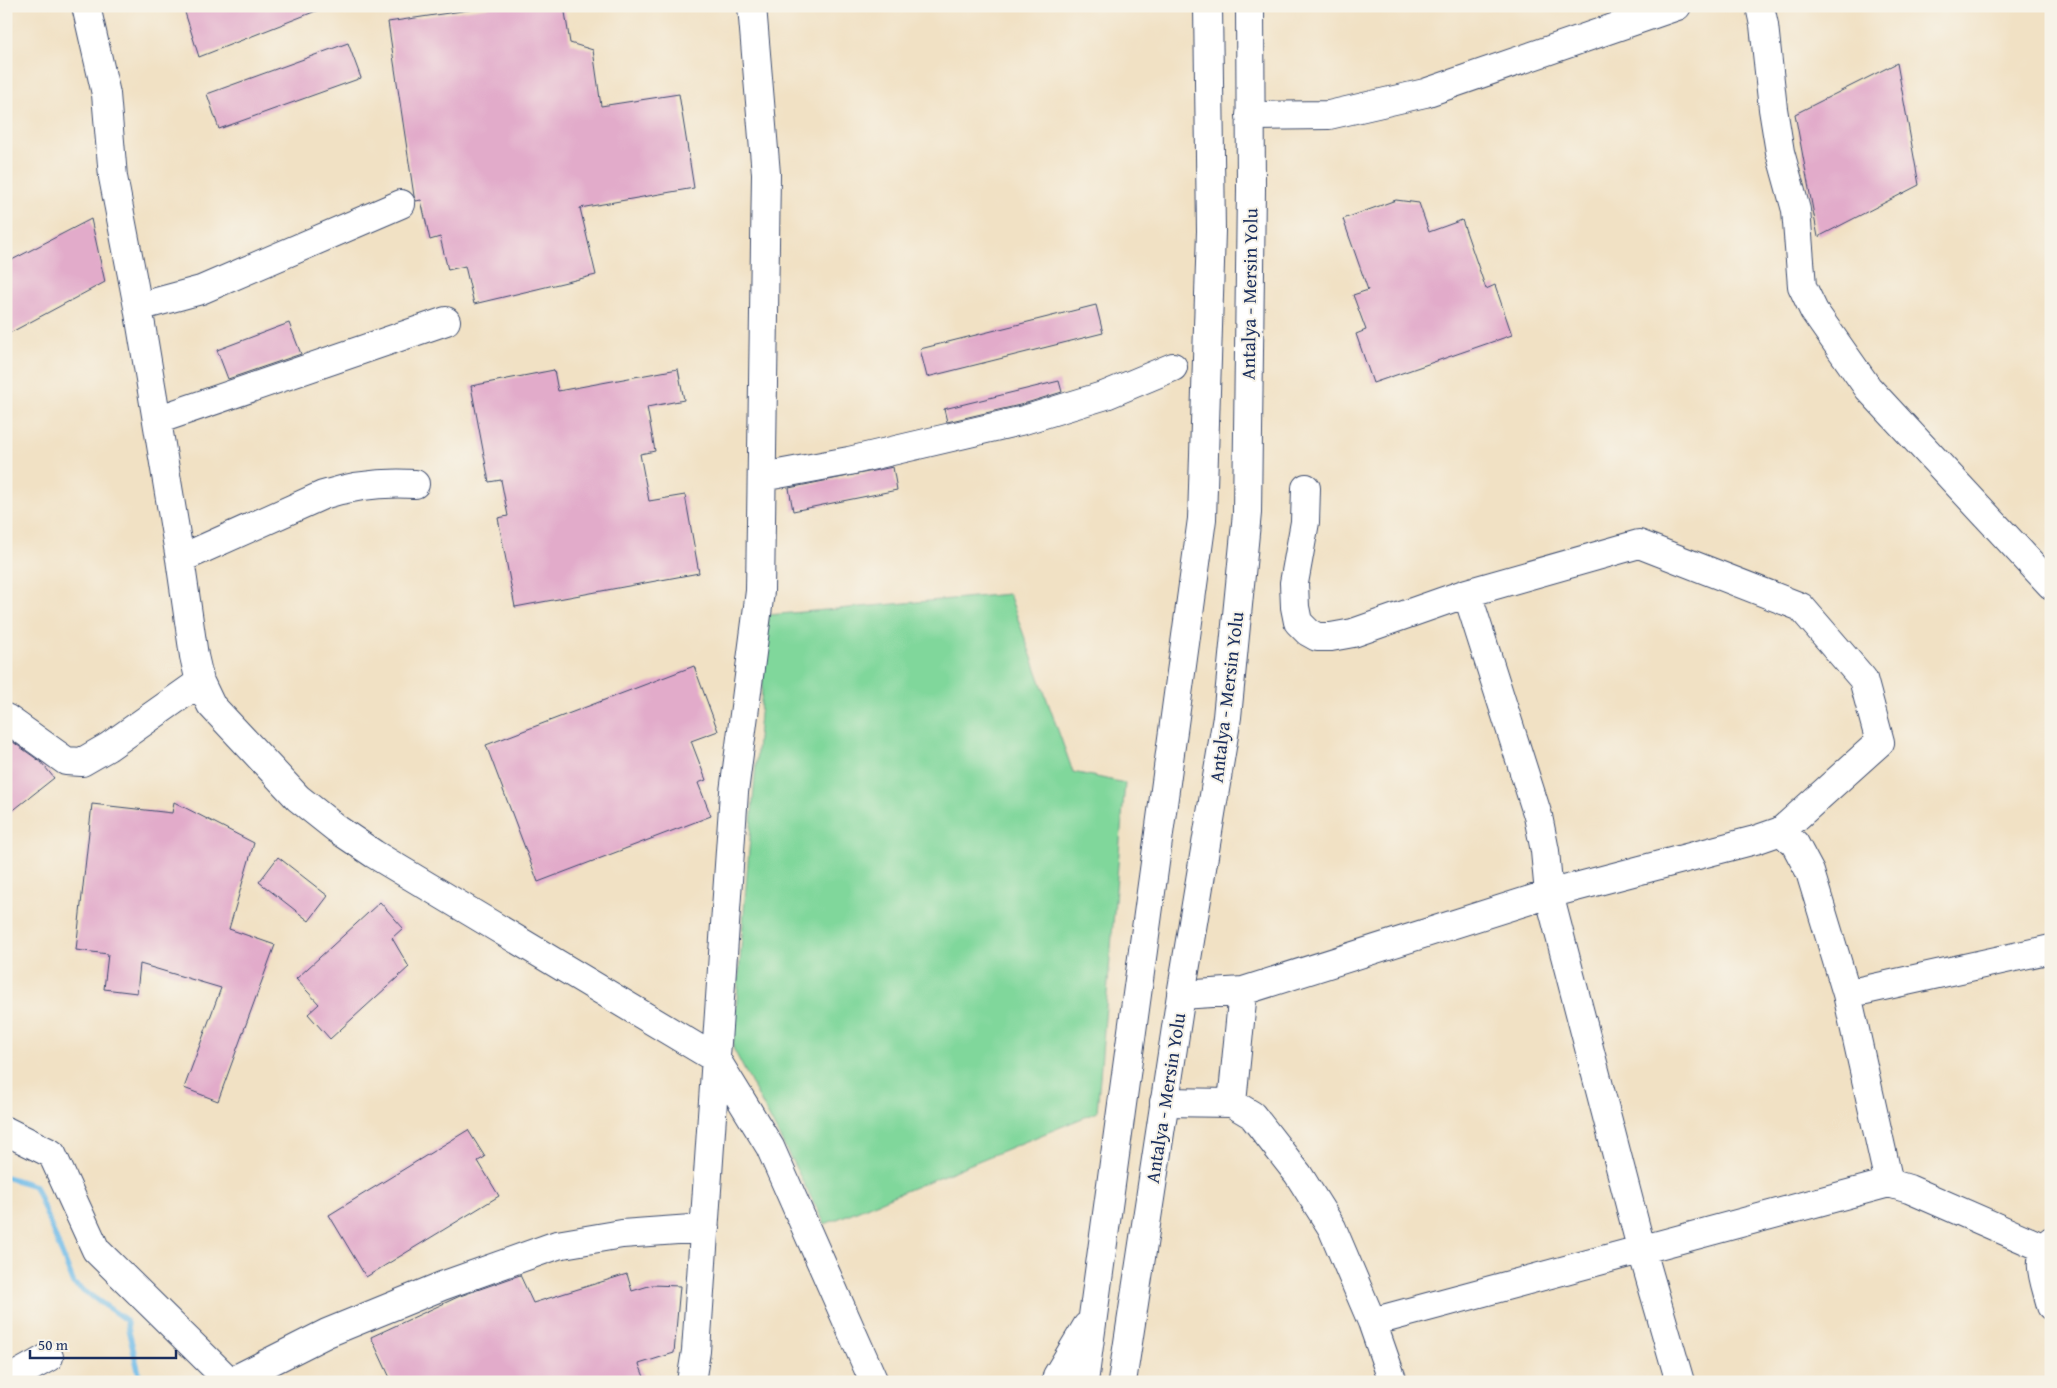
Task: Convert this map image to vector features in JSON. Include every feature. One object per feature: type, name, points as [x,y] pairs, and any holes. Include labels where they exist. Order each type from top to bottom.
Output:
[{"type":"main road","points":[[86,6],[106,94],[113,177],[138,307],[180,559],[194,656],[200,682],[210,704],[298,798],[337,829],[374,854],[716,1058],[770,1146],[874,1382]]},
{"type":"main road","points":[[691,1382],[696,1351],[705,1228],[734,792],[760,591],[766,174],[752,6]]},
{"type":"main road","name":"Antalya - Mersin Yolu","points":[[1084,1382],[1202,519],[1211,231],[1208,6]]},
{"type":"main road","name":"Antalya - Mersin Yolu","points":[[1124,1382],[1126,1348],[1164,1102],[1227,717],[1247,513],[1250,6]]},
{"type":"main road","points":[[1250,116],[1328,115],[1425,93],[1677,6]]},
{"type":"main road","points":[[1760,6],[1780,152],[1796,210],[1802,286],[1814,311],[1868,388],[2051,585]]},
{"type":"main road","points":[[138,307],[201,290],[401,204]]},
{"type":"main road","points":[[157,420],[446,321]]},
{"type":"main road","points":[[762,477],[849,461],[1024,420],[1106,394],[1173,367]]},
{"type":"main road","points":[[180,559],[331,492],[376,483],[415,484]]},
{"type":"main road","points":[[1181,995],[1243,991],[1549,894],[1755,840],[1781,831],[1880,742],[1862,679],[1801,607],[1639,544],[1467,593],[1353,633],[1331,637],[1317,637],[1308,632],[1298,622],[1294,583],[1305,522],[1306,488]]},
{"type":"main road","points":[[1467,593],[1538,816],[1545,851],[1549,894],[1642,1250],[1680,1382]]},
{"type":"main road","points":[[6,718],[66,761],[82,762],[108,747],[200,682]]},
{"type":"main road","points":[[1781,831],[1795,844],[1810,872],[1847,994],[1889,1183]]},
{"type":"main road","points":[[1847,994],[2051,949]]},
{"type":"main road","points":[[1232,1104],[1243,991]]},
{"type":"main road","points":[[1164,1102],[1232,1104],[1252,1116],[1303,1182],[1332,1228],[1372,1322],[1393,1382]]},
{"type":"main road","points":[[6,1131],[52,1154],[96,1250],[230,1382],[327,1333],[442,1286],[557,1245],[622,1234],[705,1228]]},
{"type":"main road","points":[[1372,1322],[1889,1183],[1909,1189],[2047,1244],[2040,1263],[2051,1306]]},
{"type":"main road","points":[[1056,1382],[1057,1376],[1094,1314]]},
{"type":"main road","points":[[6,1381],[48,1357]]},
{"type":"green space","points":[[1009,594],[1073,772],[1125,783],[1097,1112],[825,1224],[733,1048],[768,615]]},
{"type":"building","points":[[183,6],[326,6],[326,7],[199,57]]},
{"type":"building","points":[[496,6],[564,6],[570,43],[593,50],[601,106],[679,94],[694,188],[580,208],[596,275],[474,304],[465,266],[448,270],[440,237],[430,240],[421,200],[416,201],[414,196],[388,22]]},
{"type":"building","points":[[348,43],[361,78],[219,129],[207,94]]},
{"type":"building","points":[[1897,63],[1919,185],[1818,237],[1795,114]]},
{"type":"building","points":[[1396,200],[1419,203],[1429,232],[1462,220],[1486,289],[1495,285],[1512,335],[1373,383],[1356,334],[1366,330],[1353,295],[1368,290],[1343,219]]},
{"type":"building","points":[[91,219],[105,282],[6,335],[6,263]]},
{"type":"building","points":[[1096,305],[1103,333],[927,377],[920,349]]},
{"type":"building","points":[[289,323],[301,354],[228,379],[217,350]]},
{"type":"building","points":[[678,369],[684,400],[647,407],[655,451],[640,454],[649,501],[685,495],[699,573],[515,607],[498,518],[508,516],[501,480],[489,482],[471,386],[554,370],[558,391]]},
{"type":"building","points":[[1059,381],[1062,392],[1020,405],[947,422],[944,409]]},
{"type":"building","points":[[893,467],[897,490],[793,511],[789,488]]},
{"type":"building","points":[[694,666],[718,731],[691,741],[706,780],[698,783],[711,816],[538,882],[486,745]]},
{"type":"building","points":[[6,737],[41,762],[54,778],[6,816]]},
{"type":"building","points":[[174,802],[254,843],[229,929],[275,945],[218,1101],[184,1088],[221,988],[140,964],[137,993],[104,989],[108,954],[76,950],[92,804],[172,813]]},
{"type":"building","points":[[278,857],[328,896],[309,921],[259,882]]},
{"type":"building","points":[[380,902],[403,928],[392,938],[409,967],[330,1039],[308,1014],[319,1004],[296,979]]},
{"type":"building","points":[[468,1130],[485,1157],[478,1161],[499,1196],[366,1277],[329,1215]]},
{"type":"building","points":[[627,1274],[632,1291],[652,1285],[680,1286],[674,1353],[639,1364],[646,1382],[392,1382],[371,1337],[460,1296],[520,1275],[533,1303]]},
{"type":"waterway","points":[[6,1177],[35,1186],[74,1284],[126,1320],[141,1382]]}]
